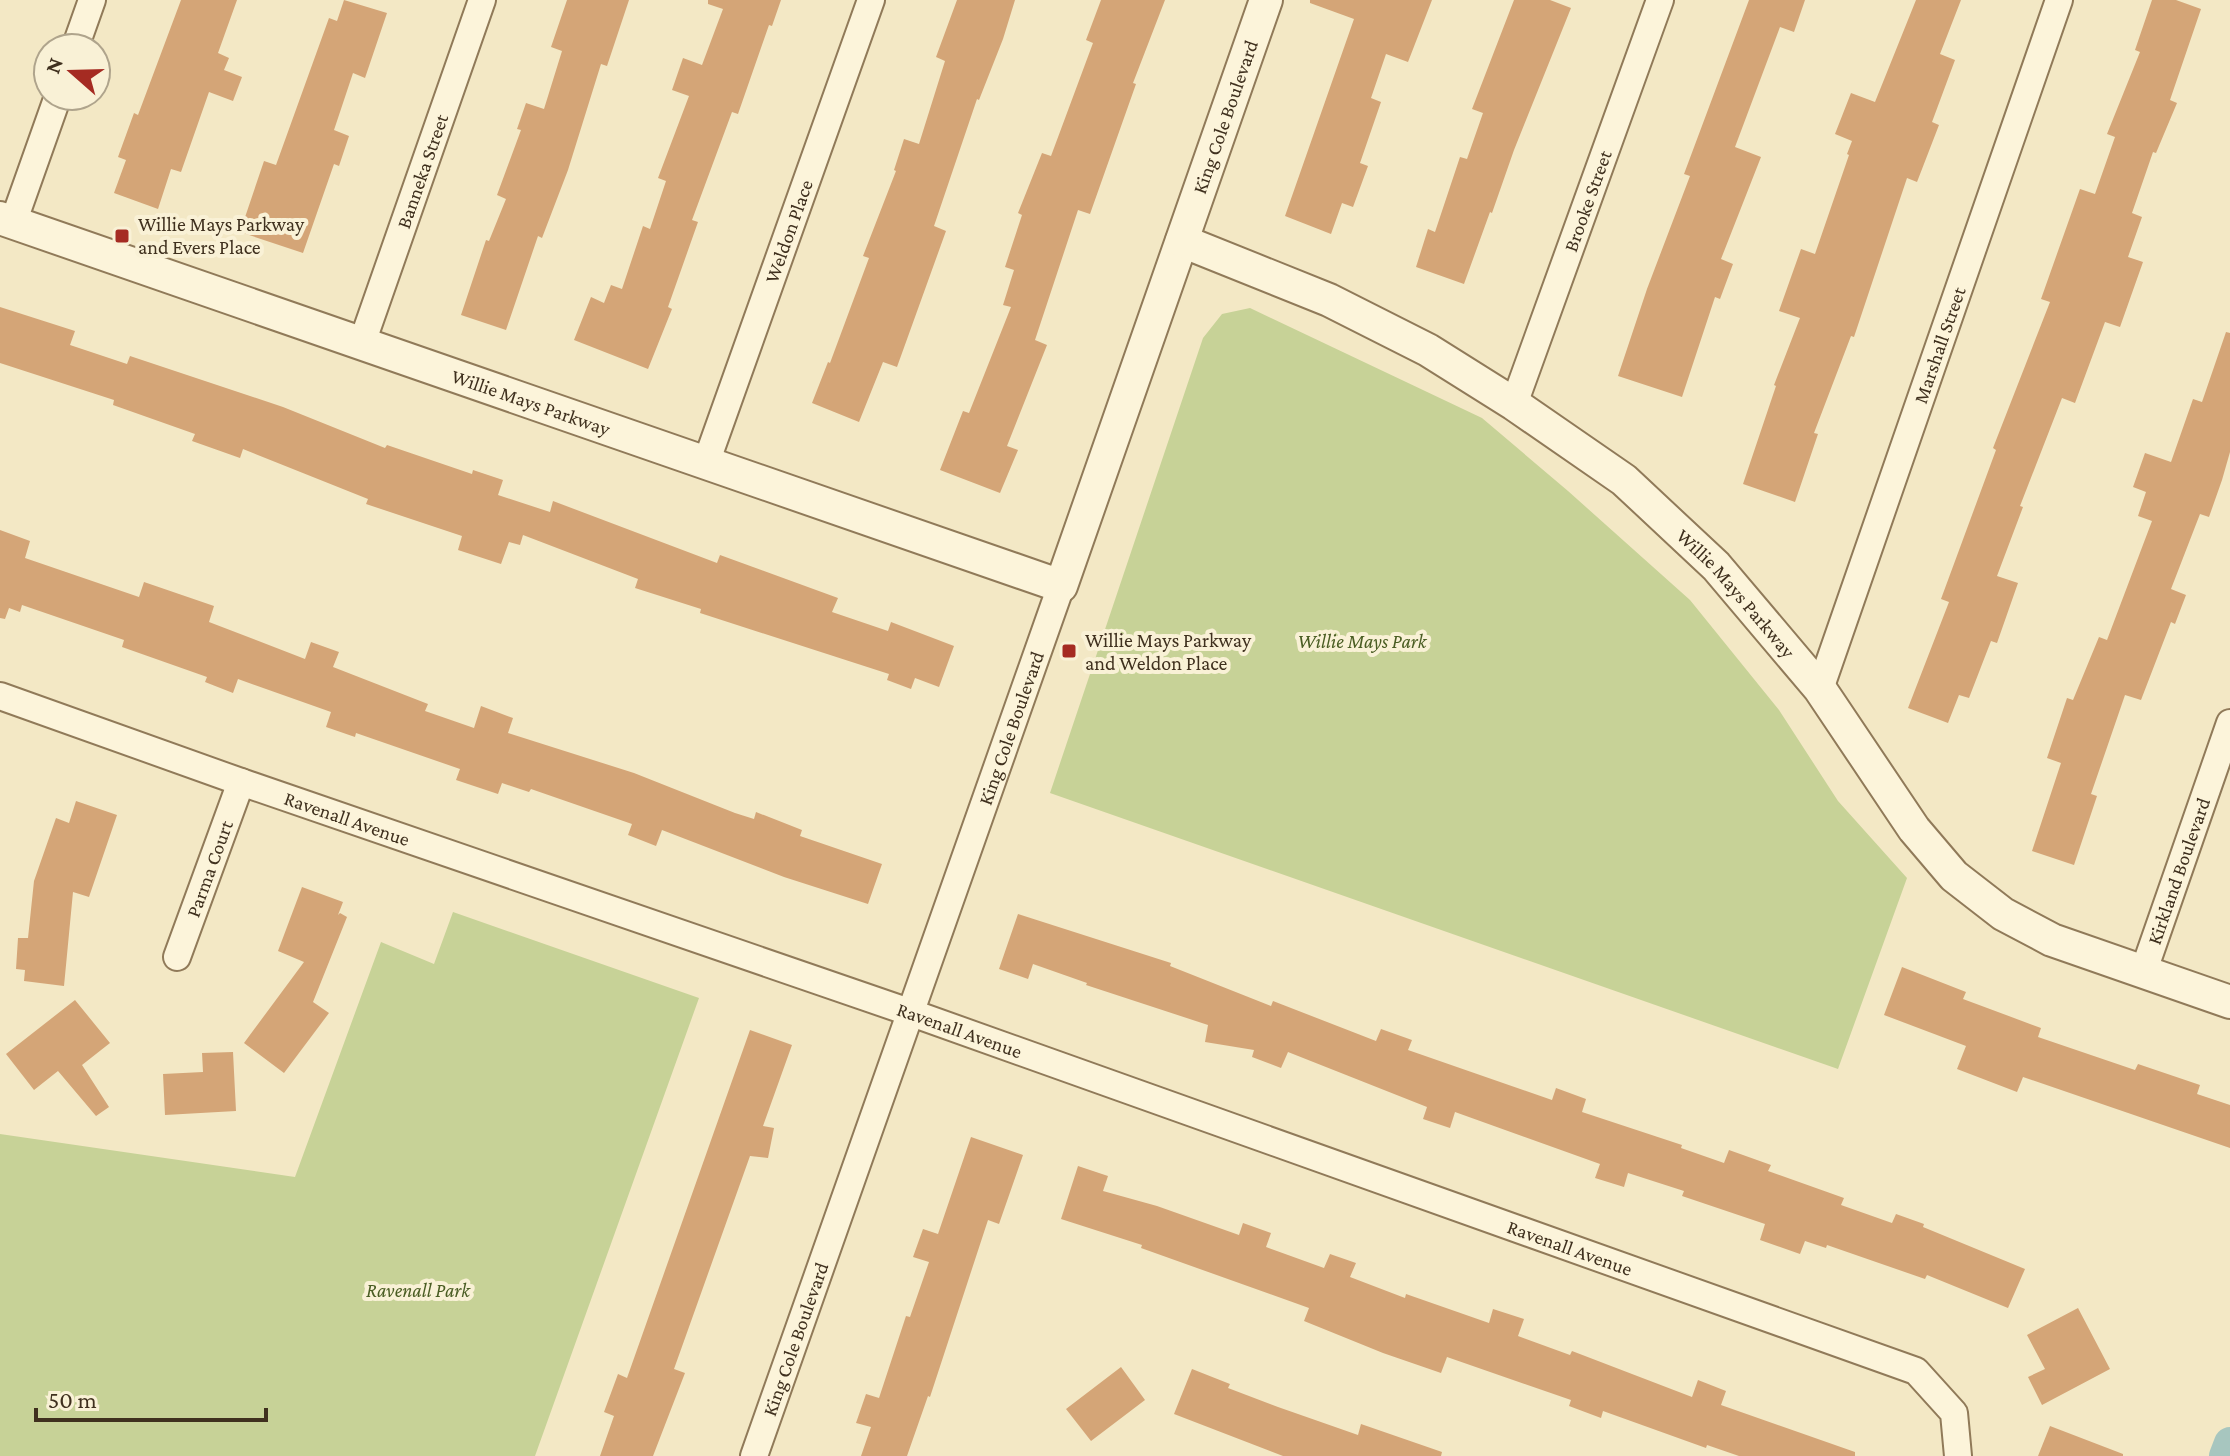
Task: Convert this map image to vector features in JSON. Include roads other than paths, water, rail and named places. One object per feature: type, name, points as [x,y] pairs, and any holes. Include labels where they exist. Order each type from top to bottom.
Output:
[{"type":"street","points":[[81,32],[92,0]]},
{"type":"street","name":"Banneka Street","points":[[362,343],[482,0]]},
{"type":"street","name":"Weldon Place","points":[[706,463],[871,0]]},
{"type":"street","name":"King Cole Boulevard","points":[[754,1456],[1266,0]]},
{"type":"street","name":"Brooke Street","points":[[1514,404],[1660,0]]},
{"type":"street","name":"Marshall Street","points":[[1820,689],[2059,0]]},
{"type":"street","points":[[7,220],[51,112]]},
{"type":"street","name":"Willie Mays Parkway","points":[[7,220],[1061,586]]},
{"type":"street","name":"Willie Mays Parkway","points":[[1182,241],[1329,300],[1428,350],[1514,404],[1635,490],[1716,566],[1820,689],[1914,829],[1954,876],[2003,914],[2052,940],[2230,1002]]},
{"type":"street","name":"Ravenall Avenue","points":[[0,696],[909,1012],[1916,1371],[1954,1413],[1958,1456]]},
{"type":"street","name":"Kirkland Boulevard","points":[[2143,973],[2230,723]]},
{"type":"street","name":"Parma Court","points":[[177,957],[241,782]]},
{"type":"waterway","points":[[2225,1456],[2230,1443]]},
{"type":"place","name":"Willie Mays Parkway and Evers Place","points":[[122,236]]},
{"type":"place","name":"Willie Mays Parkway and Weldon Place","points":[[1069,651]]},
{"type":"park label","name":"Willie Mays Park","points":[[1362,641]]},
{"type":"park label","name":"Ravenall Park","points":[[418,1290]]}]
